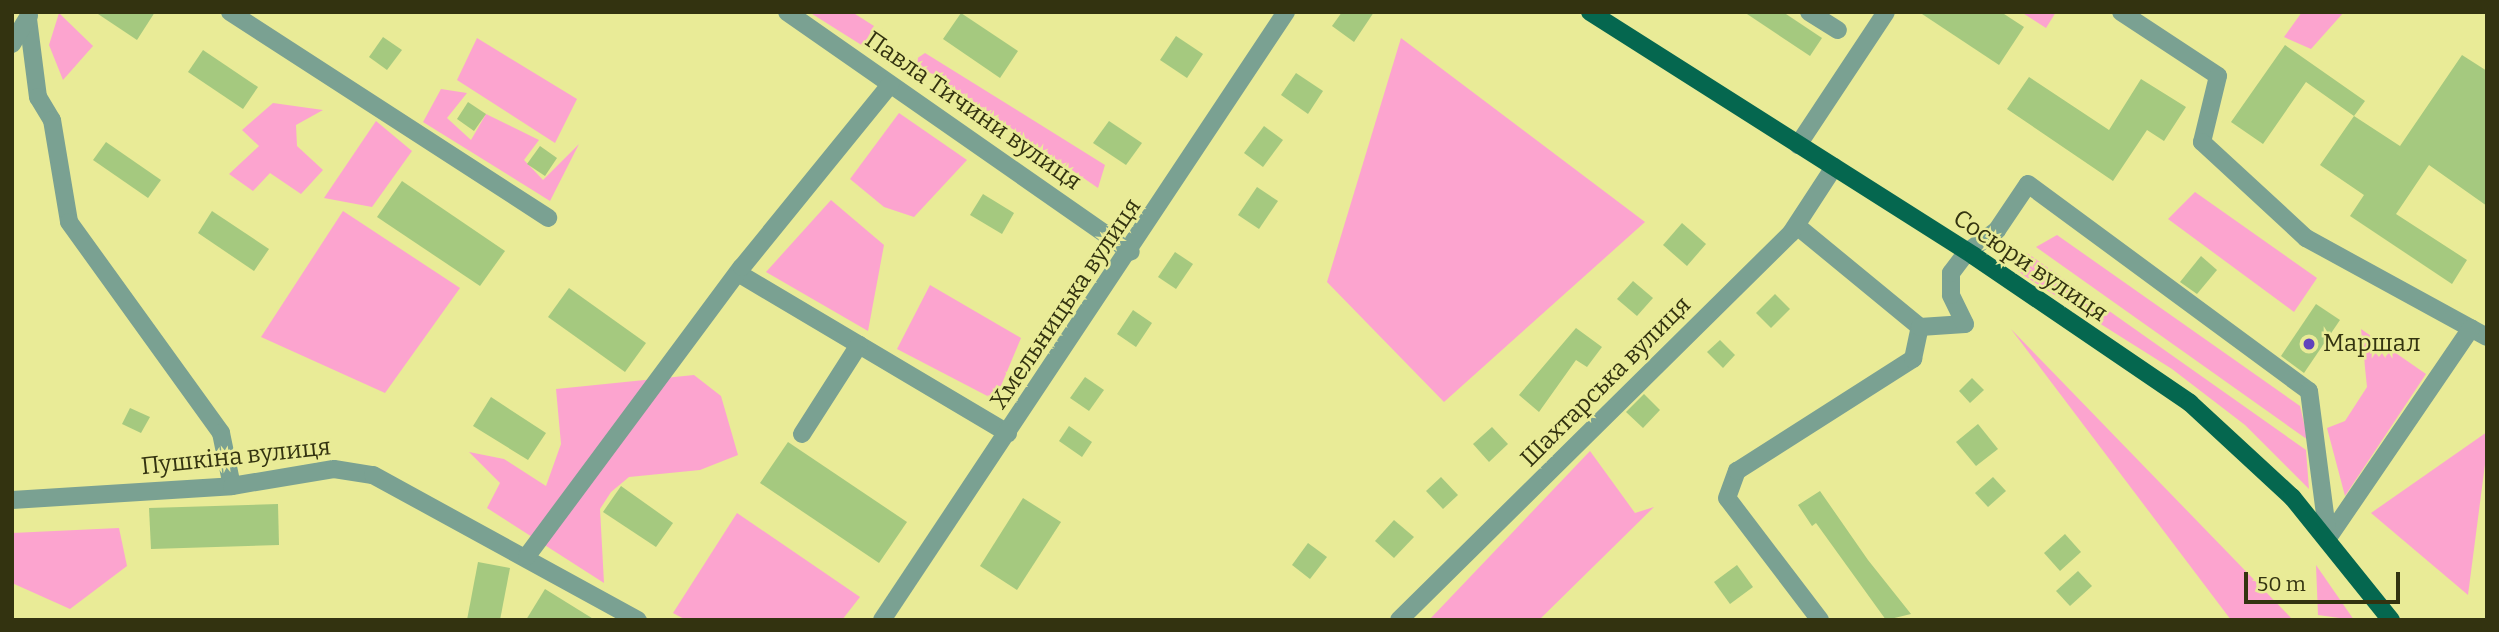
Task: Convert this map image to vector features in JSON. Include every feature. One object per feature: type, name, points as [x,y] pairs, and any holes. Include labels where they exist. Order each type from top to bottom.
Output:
[{"type":"main road","name":"Сосюри вулиця","points":[[1590,12],[1967,252],[2190,403],[2244,449],[2328,538],[2391,620]]},
{"type":"street","points":[[230,12],[548,218]]},
{"type":"street","name":"Павла Тичини вулиця","points":[[786,12],[1132,252]]},
{"type":"street","name":"Хмельницька вулиця","points":[[882,620],[1132,252],[1286,12]]},
{"type":"street","points":[[1809,12],[1838,30]]},
{"type":"street","points":[[1798,145],[1886,12]]},
{"type":"street","points":[[2121,12],[2218,76],[2202,142],[2306,238],[2479,332],[2328,538]]},
{"type":"street","points":[[12,44],[29,16]]},
{"type":"street","points":[[29,16],[38,97],[52,120],[69,222],[220,433],[232,486]]},
{"type":"street","points":[[527,556],[738,273],[890,85]]},
{"type":"street","name":"Шахтарська вулиця","points":[[1399,620],[1797,226],[1834,167]]},
{"type":"street","points":[[1797,226],[1920,327],[1965,324],[1951,295],[1951,273],[1967,252],[1997,230],[2028,184],[2309,391],[2328,538]]},
{"type":"street","points":[[738,273],[1008,433]]},
{"type":"street","points":[[1820,620],[1727,498],[1737,471],[1913,359],[1920,327]]},
{"type":"street","points":[[802,434],[859,345]]},
{"type":"street","name":"Пушкіна вулиця","points":[[12,500],[232,486],[334,469],[373,475],[527,556],[638,620]]},
{"type":"shaded area","points":[[809,12],[852,12],[874,26],[863,46]]},
{"type":"shaded area","points":[[2021,12],[2056,12],[2046,28]]},
{"type":"shaded area","points":[[2302,12],[2344,12],[2311,49],[2284,37]]},
{"type":"shaded area","points":[[59,13],[93,46],[63,80],[49,45]]},
{"type":"shaded area","points":[[477,38],[577,99],[555,143],[457,80]]},
{"type":"shaded area","points":[[1401,38],[1645,222],[1444,402],[1327,282]]},
{"type":"shaded area","points":[[925,53],[1105,165],[1098,188],[913,61]]},
{"type":"shaded area","points":[[441,89],[467,93],[447,118],[471,140],[486,114],[539,140],[524,160],[543,180],[579,144],[550,201],[423,122]]},
{"type":"shaded area","points":[[273,103],[323,110],[296,125],[297,146],[323,170],[301,194],[270,173],[253,191],[229,174],[259,146],[242,130]]},
{"type":"shaded area","points":[[899,113],[967,160],[914,217],[884,207],[850,179]]},
{"type":"shaded area","points":[[376,121],[412,151],[372,207],[324,198]]},
{"type":"shaded area","points":[[2195,192],[2317,278],[2294,312],[2168,219]]},
{"type":"shaded area","points":[[831,200],[884,245],[868,331],[766,272]]},
{"type":"shaded area","points":[[343,211],[460,288],[385,393],[261,337]]},
{"type":"shaded area","points":[[2057,235],[2300,406],[2308,440],[2036,247]]},
{"type":"shaded area","points":[[2027,253],[2306,450],[2309,489],[2245,425],[2172,369],[2023,275],[2016,268]]},
{"type":"shaded area","points":[[930,285],[1021,338],[995,400],[897,349]]},
{"type":"shaded area","points":[[2011,329],[2293,620],[2231,620]]},
{"type":"shaded area","points":[[2361,329],[2426,374],[2345,496],[2327,428],[2345,421],[2367,387]]},
{"type":"shaded area","points":[[694,375],[721,396],[738,455],[700,470],[629,477],[611,492],[600,509],[604,583],[487,508],[500,483],[469,452],[504,459],[546,486],[561,444],[556,389]]},
{"type":"shaded area","points":[[2487,432],[2487,449],[2468,595],[2371,513]]},
{"type":"shaded area","points":[[1590,451],[1635,513],[1654,507],[1539,620],[1429,620]]},
{"type":"shaded area","points":[[737,513],[860,597],[842,620],[686,620],[673,613]]},
{"type":"shaded area","points":[[119,528],[127,566],[70,609],[12,583],[12,533]]},
{"type":"shaded area","points":[[2316,565],[2354,620],[2318,615]]},
{"type":"building","points":[[95,12],[155,12],[137,40]]},
{"type":"building","points":[[1342,12],[1374,12],[1354,42],[1332,26]]},
{"type":"building","points":[[1744,12],[1783,12],[1822,38],[1810,56]]},
{"type":"building","points":[[1919,12],[2001,12],[2024,27],[1999,65]]},
{"type":"building","points":[[961,13],[1018,51],[1000,78],[943,39]]},
{"type":"building","points":[[1176,36],[1203,54],[1187,78],[1160,60]]},
{"type":"building","points":[[383,37],[402,50],[387,70],[369,57]]},
{"type":"building","points":[[2285,45],[2365,101],[2354,116],[2306,82],[2263,144],[2231,122]]},
{"type":"building","points":[[203,50],[258,87],[243,109],[188,72]]},
{"type":"building","points":[[2462,55],[2487,71],[2487,206],[2429,165],[2396,214],[2467,260],[2452,284],[2350,216],[2364,195],[2320,165],[2354,116],[2400,146]]},
{"type":"building","points":[[1296,73],[1323,91],[1308,114],[1281,95]]},
{"type":"building","points":[[2029,77],[2109,130],[2141,79],[2186,107],[2164,141],[2147,130],[2113,181],[2007,109]]},
{"type":"building","points":[[468,102],[486,114],[474,131],[457,119]]},
{"type":"building","points":[[1109,121],[1142,143],[1126,165],[1093,143]]},
{"type":"building","points":[[1264,126],[1283,140],[1263,167],[1244,153]]},
{"type":"building","points":[[106,142],[161,180],[148,198],[93,160]]},
{"type":"building","points":[[540,146],[557,158],[545,176],[527,164]]},
{"type":"building","points":[[402,181],[505,251],[480,286],[377,217]]},
{"type":"building","points":[[1257,187],[1278,201],[1259,229],[1238,215]]},
{"type":"building","points":[[983,194],[1014,213],[1002,234],[970,215]]},
{"type":"building","points":[[212,211],[269,249],[254,271],[198,233]]},
{"type":"building","points":[[1682,223],[1706,244],[1687,266],[1663,245]]},
{"type":"building","points":[[1175,252],[1193,264],[1176,289],[1158,277]]},
{"type":"building","points":[[2201,256],[2217,270],[2197,294],[2180,282]]},
{"type":"building","points":[[1633,281],[1653,298],[1637,316],[1617,299]]},
{"type":"building","points":[[569,288],[646,343],[625,372],[548,317]]},
{"type":"building","points":[[1775,294],[1790,309],[1771,328],[1756,313]]},
{"type":"building","points":[[2316,304],[2340,320],[2304,373],[2281,356]]},
{"type":"building","points":[[1133,310],[1152,323],[1136,347],[1117,334]]},
{"type":"building","points":[[1576,328],[1602,347],[1587,367],[1576,360],[1539,412],[1519,395]]},
{"type":"building","points":[[1720,340],[1735,355],[1723,368],[1707,352]]},
{"type":"building","points":[[1085,377],[1104,390],[1089,411],[1070,398]]},
{"type":"building","points":[[1972,378],[1984,390],[1970,403],[1959,391]]},
{"type":"building","points":[[1644,394],[1660,410],[1643,428],[1626,412]]},
{"type":"building","points":[[491,397],[546,433],[528,460],[473,426]]},
{"type":"building","points":[[130,408],[150,417],[141,433],[122,424]]},
{"type":"building","points":[[1978,424],[1998,449],[1976,466],[1956,442]]},
{"type":"building","points":[[1069,426],[1092,442],[1082,457],[1059,441]]},
{"type":"building","points":[[1492,427],[1508,444],[1489,462],[1473,444]]},
{"type":"building","points":[[788,442],[907,522],[879,563],[760,483]]},
{"type":"building","points":[[1441,477],[1458,495],[1443,509],[1426,491]]},
{"type":"building","points":[[1993,477],[2006,491],[1988,507],[1975,493]]},
{"type":"building","points":[[621,486],[673,523],[656,547],[603,512]]},
{"type":"building","points":[[1820,491],[1868,560],[1911,614],[1886,620],[1816,523],[1812,526],[1798,505]]},
{"type":"building","points":[[1023,498],[1061,522],[1017,590],[980,566]]},
{"type":"building","points":[[278,504],[279,545],[151,549],[149,508]]},
{"type":"building","points":[[1394,520],[1414,537],[1394,558],[1375,541]]},
{"type":"building","points":[[2065,534],[2081,552],[2060,571],[2044,553]]},
{"type":"building","points":[[1308,543],[1327,557],[1310,579],[1292,565]]},
{"type":"building","points":[[478,562],[510,568],[500,620],[467,620]]},
{"type":"building","points":[[1737,565],[1753,587],[1730,604],[1714,582]]},
{"type":"building","points":[[2078,571],[2092,586],[2070,606],[2056,591]]},
{"type":"building","points":[[545,589],[595,620],[526,620]]},
{"type":"place","name":"Маршал","points":[[2309,344]]}]
